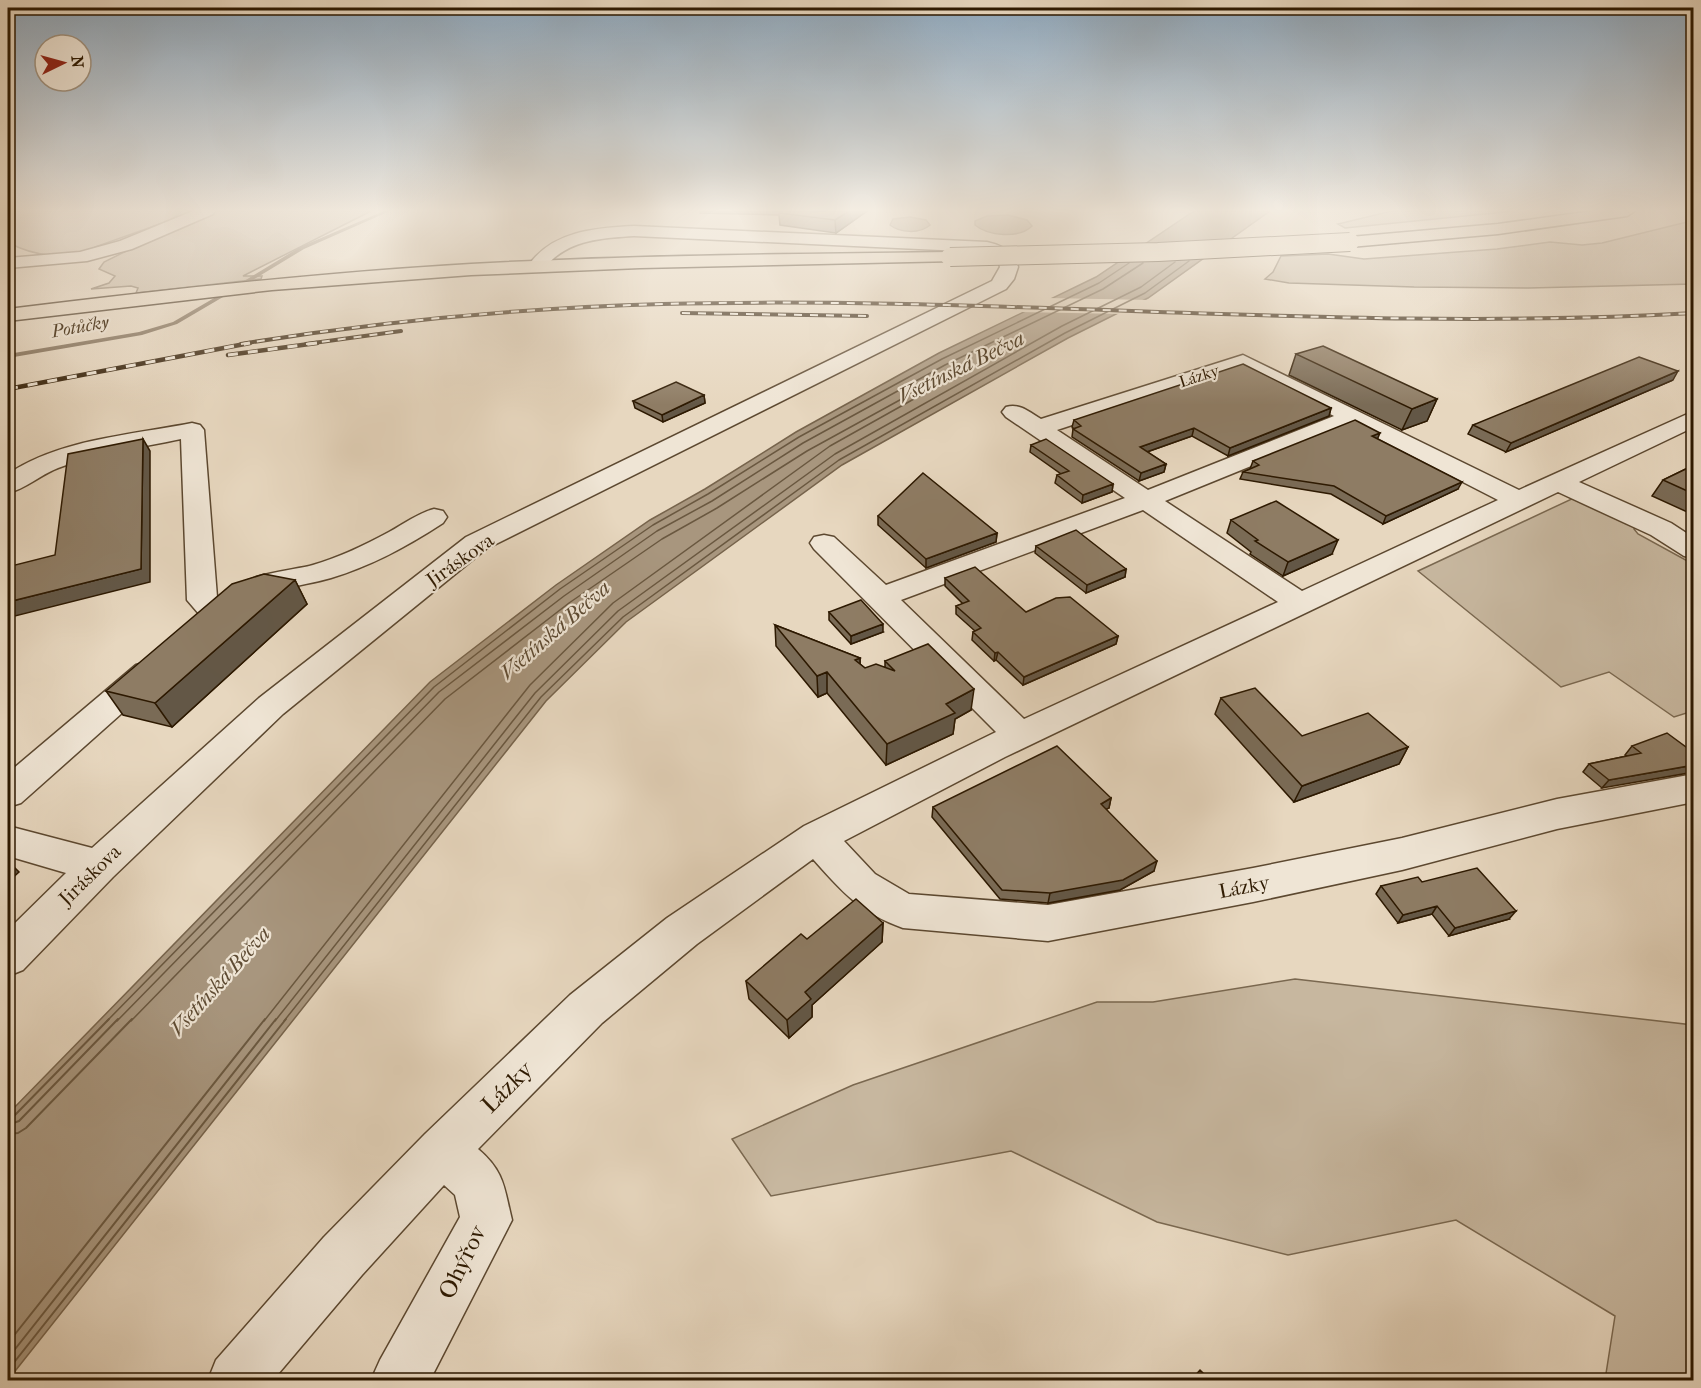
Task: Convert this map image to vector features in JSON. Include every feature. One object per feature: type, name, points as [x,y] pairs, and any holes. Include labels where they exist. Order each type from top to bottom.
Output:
[{"type":"main road","points":[[8,315],[248,288],[409,276]]},
{"type":"street","name":"Jiráskova","points":[[8,957],[99,866],[271,706],[476,543],[999,285],[1007,276]]},
{"type":"street","name":"Lázky","points":[[1038,428],[1243,361],[1520,501]]},
{"type":"street","points":[[1014,412],[1300,603]]},
{"type":"street","points":[[881,597],[1145,500],[1353,417]]},
{"type":"street","name":"Lázky","points":[[236,1380],[343,1257],[442,1151],[586,1009],[682,931],[817,837],[1020,735],[1694,418]]},
{"type":"street","points":[[8,485],[24,472],[62,457],[192,430],[202,600],[207,622],[234,599],[252,590],[321,571],[374,552],[403,538],[434,517]]},
{"type":"street","points":[[1560,483],[1660,529],[1694,550]]},
{"type":"street","points":[[824,543],[1020,735]]},
{"type":"street","points":[[8,793],[171,652]]},
{"type":"street","name":"Lázky","points":[[817,837],[861,886],[903,911],[1048,923],[1253,885],[1402,854],[1557,814],[1694,788]]},
{"type":"street","points":[[8,842],[99,866]]},
{"type":"street","name":"Ohýřov","points":[[400,1380],[486,1220],[477,1180],[442,1151]]},
{"type":"shaded area","points":[[115,276],[262,276],[261,279],[136,293],[138,288],[131,286],[91,289],[109,283]]},
{"type":"shaded area","points":[[1269,276],[1693,276],[1693,284],[1529,288],[1289,283],[1265,279]]},
{"type":"shaded area","points":[[1578,496],[1641,525],[1634,529],[1638,534],[1693,564],[1693,711],[1674,717],[1609,672],[1561,687],[1418,571]]},
{"type":"shaded area","points":[[1295,979],[1693,1025],[1693,1380],[1605,1380],[1615,1316],[1456,1220],[1288,1255],[1157,1222],[1011,1151],[771,1196],[732,1139],[853,1085],[1097,1002],[1153,1002]]},
{"type":"water","name":"Vsetínská Bečva","points":[[1179,276],[1148,298],[1068,338],[842,465],[626,622],[546,701],[8,1380],[8,1114],[430,682],[556,585],[650,520],[705,489],[796,432],[939,353],[1096,277]]},
{"type":"pier","points":[[1048,298],[1150,300],[1124,314],[1019,312]]},
{"type":"building","points":[[1323,346],[1437,399],[1412,409],[1296,354]]},
{"type":"building","points":[[1639,357],[1678,371],[1511,443],[1473,425]]},
{"type":"building","points":[[1243,364],[1331,408],[1230,448],[1194,428],[1140,447],[1166,464],[1141,473],[1073,429],[1081,426],[1074,420]]},
{"type":"building","points":[[676,382],[704,395],[662,415],[633,401]]},
{"type":"building","points":[[1355,420],[1380,433],[1372,436],[1462,482],[1386,516],[1334,486],[1243,472],[1259,465],[1253,461]]},
{"type":"building","points":[[143,439],[141,569],[8,602],[11,566],[55,555],[68,454]]},
{"type":"building","points":[[1046,439],[1113,484],[1083,495],[1057,475],[1069,471],[1031,445]]},
{"type":"building","points":[[1694,465],[1694,494],[1663,480]]},
{"type":"building","points":[[923,473],[997,533],[926,559],[878,516]]},
{"type":"building","points":[[1276,501],[1338,540],[1288,562],[1255,541],[1258,540],[1231,520]]},
{"type":"building","points":[[1076,530],[1126,569],[1087,585],[1036,546]]},
{"type":"building","points":[[975,567],[1026,612],[1056,598],[1070,597],[1118,636],[1024,677],[973,632],[981,628],[956,606],[969,601],[945,578]]},
{"type":"building","points":[[264,574],[295,580],[155,703],[106,691],[232,584]]},
{"type":"building","points":[[861,600],[883,624],[851,636],[829,612]]},
{"type":"building","points":[[775,625],[860,658],[855,660],[865,668],[876,664],[895,671],[885,661],[928,644],[974,689],[946,704],[955,713],[887,744],[827,672],[817,676]]},
{"type":"building","points":[[1255,688],[1302,736],[1368,713],[1408,747],[1302,786],[1221,698]]},
{"type":"building","points":[[1667,733],[1694,753],[1694,765],[1609,780],[1589,764],[1641,753],[1632,746]]},
{"type":"building","points":[[1057,746],[1111,798],[1101,804],[1157,861],[1123,880],[1050,893],[1002,890],[933,807]]},
{"type":"building","points":[[1477,868],[1516,911],[1455,928],[1437,906],[1403,915],[1381,886],[1418,877],[1422,882]]},
{"type":"building","points":[[856,899],[883,923],[805,992],[811,999],[787,1020],[746,981],[801,934],[807,939]]},
{"type":"building","points":[[1200,1370],[1210,1380],[1191,1380]]},
{"type":"waterway","name":"Potůčky","points":[[244,283],[256,276]]},
{"type":"waterway","name":"Potůčky","points":[[8,356],[140,334],[175,323],[221,296]]},
{"type":"railway","points":[[241,344],[399,322],[557,309],[663,304],[921,304],[1437,319],[1565,318],[1694,313]]},
{"type":"railway","points":[[682,313],[867,316]]},
{"type":"railway","points":[[306,344],[401,331]]},
{"type":"railway","points":[[8,389],[250,343]]},
{"type":"railway","points":[[228,355],[317,343]]}]
